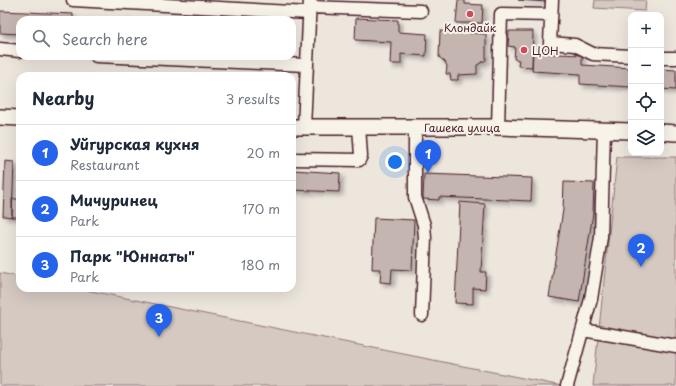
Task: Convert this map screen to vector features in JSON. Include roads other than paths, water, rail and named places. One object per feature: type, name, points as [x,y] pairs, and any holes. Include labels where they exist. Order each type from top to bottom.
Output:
[{"type":"main road","points":[[0,117],[16,118]]},
{"type":"main road","name":"Гашека улица","points":[[298,127],[498,127],[628,131]]},
{"type":"main road","points":[[664,132],[676,133]]},
{"type":"street","points":[[73,0],[272,5],[421,11]]},
{"type":"street","points":[[552,0],[550,43],[576,45],[593,54],[628,56]]},
{"type":"street","points":[[298,127],[307,65],[310,7]]},
{"type":"street","points":[[498,127],[501,14],[551,15]]},
{"type":"street","points":[[0,49],[16,50]]},
{"type":"street","points":[[664,58],[676,58]]},
{"type":"street","points":[[190,60],[307,65]]},
{"type":"street","points":[[296,159],[359,160],[361,156],[359,126]]},
{"type":"street","points":[[415,127],[415,197],[424,225],[425,238],[422,315]]},
{"type":"street","points":[[567,386],[583,330],[601,237],[604,130]]},
{"type":"street","points":[[583,330],[676,346]]},
{"type":"place","name":"Клондайк","points":[[470,14]]},
{"type":"place","name":"ЦОН","points":[[524,50]]},
{"type":"place","name":"Уйгурская кухня","points":[[428,173]]},
{"type":"place","name":"Мичуринец","points":[[641,267]]},
{"type":"place","name":"Парк \"Юннаты\"","points":[[159,337]]}]
